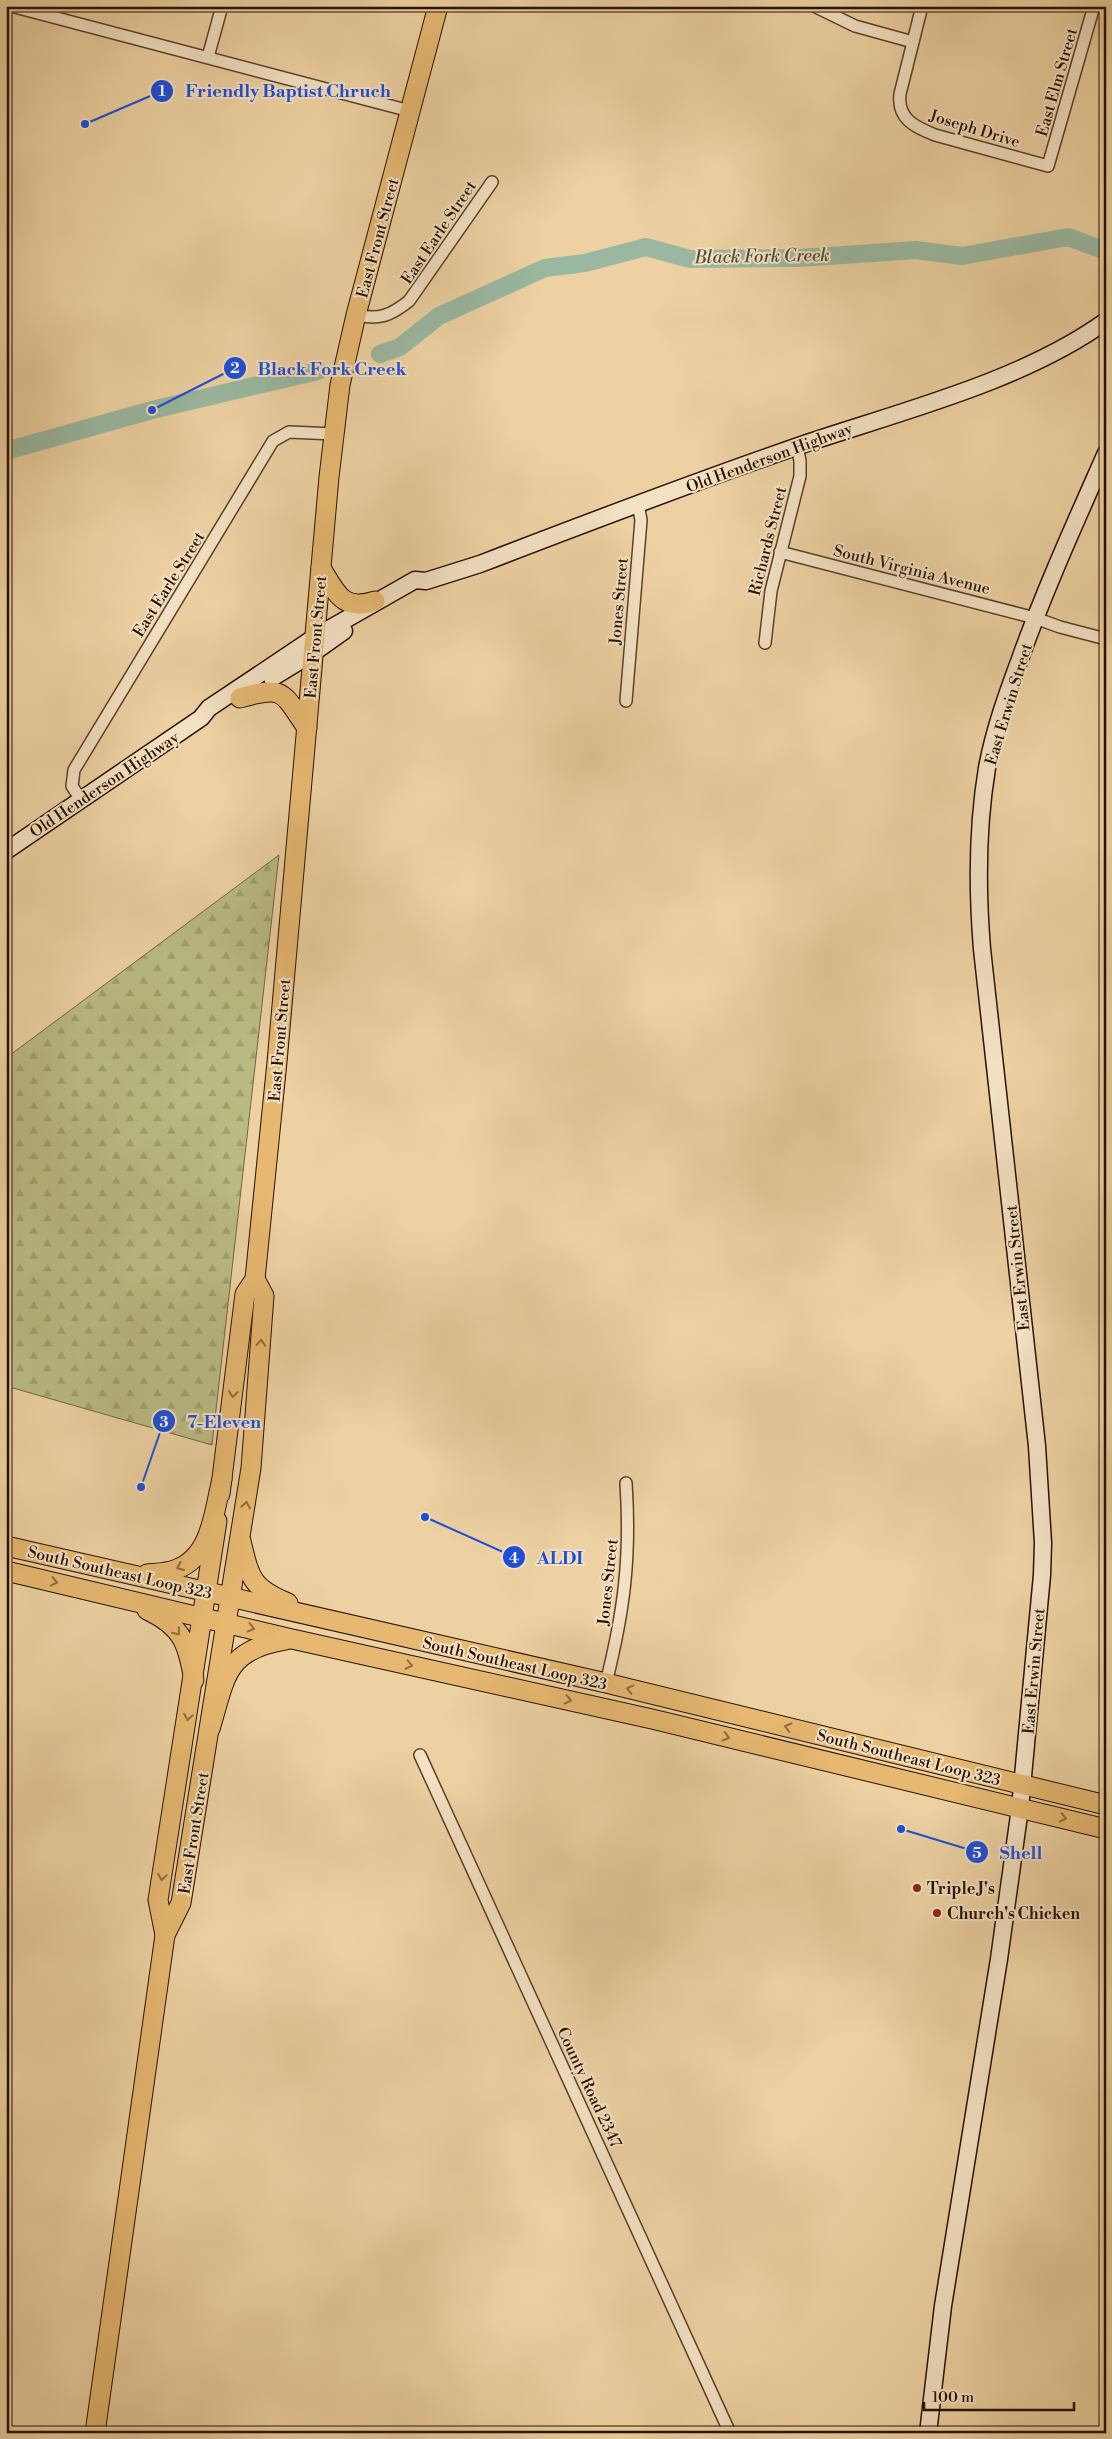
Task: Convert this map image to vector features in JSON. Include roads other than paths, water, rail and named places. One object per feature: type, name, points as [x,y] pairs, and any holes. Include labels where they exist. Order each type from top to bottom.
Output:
[{"type":"main road","name":"East Front Street","points":[[165,1935],[158,1900],[207,1593],[245,1294],[255,1279],[277,1062],[321,568],[340,385],[356,315],[438,6]]},
{"type":"main road","name":"Old Henderson Highway","points":[[201,718],[214,715],[375,601],[415,580],[426,580],[480,564],[638,504],[970,388],[1026,366],[1070,344],[1106,321]]},
{"type":"main road","name":"East Erwin Street","points":[[928,2433],[939,2330],[999,1959],[1020,1808],[1042,1575],[1042,1509],[1037,1446],[982,948],[978,872],[980,821],[990,757],[1001,712],[1035,618],[1102,470],[1106,453]]},
{"type":"main road","points":[[321,568],[344,601],[359,605],[375,601]]},
{"type":"main road","name":"Old Henderson Highway","points":[[6,851],[201,718],[209,708],[314,645],[342,632],[419,589],[426,580]]},
{"type":"main road","points":[[240,698],[266,690],[281,694],[289,701],[307,728]]},
{"type":"main road","name":"East Front Street","points":[[165,1935],[181,1904],[252,1468],[264,1296],[255,1279]]},
{"type":"main road","points":[[136,1576],[177,1569],[198,1554],[206,1538],[222,1479]]},
{"type":"main road","points":[[240,1541],[248,1569],[260,1588],[270,1596],[333,1622]]},
{"type":"main road","name":"South Southeast Loop 323","points":[[6,1546],[606,1683],[1106,1804]]},
{"type":"main road","name":"South Southeast Loop 323","points":[[6,1571],[228,1622],[292,1639],[652,1718],[1106,1829]]},
{"type":"main road","points":[[121,1598],[164,1618],[176,1629],[186,1644],[194,1680]]},
{"type":"main road","points":[[210,1729],[225,1679],[238,1658],[253,1648],[292,1639]]},
{"type":"main road","points":[[95,2433],[165,1935]]},
{"type":"street","points":[[208,57],[222,6]]},
{"type":"street","points":[[814,6],[855,26],[913,42],[922,6]]},
{"type":"street","name":"East Elm Street","points":[[1048,166],[1094,6]]},
{"type":"street","points":[[17,7],[410,111]]},
{"type":"street","name":"Joseph Drive","points":[[913,42],[900,94],[900,109],[904,116],[913,124],[935,135],[1048,166]]},
{"type":"street","name":"East Earle Street","points":[[356,315],[377,318],[396,310],[409,301],[492,182]]},
{"type":"street","name":"East Earle Street","points":[[81,800],[72,786],[74,770],[273,441],[288,432],[334,434]]},
{"type":"street","name":"Richards Street","points":[[765,643],[769,600],[800,476],[800,461],[797,447]]},
{"type":"street","name":"Jones Street","points":[[626,702],[641,520],[638,504]]},
{"type":"street","name":"South Virginia Avenue","points":[[780,552],[1035,618],[1106,640]]},
{"type":"street","name":"Jones Street","points":[[606,1683],[619,1629],[627,1576],[628,1517],[626,1483]]},
{"type":"street","name":"County Road 2347","points":[[420,1755],[730,2433]]},
{"type":"waterway","name":"Black Fork Creek","points":[[380,354],[400,347],[439,316],[545,268],[585,263],[646,247],[690,259],[799,258],[916,250],[962,256],[1068,237],[1106,251]]},
{"type":"waterway","name":"Black Fork Creek","points":[[6,451],[152,410],[318,371]]},
{"type":"place","name":"Friendly Baptist Chruch","points":[[85,124]]},
{"type":"place","name":"Black Fork Creek","points":[[152,410]]},
{"type":"place","name":"7-Eleven","points":[[141,1487]]},
{"type":"place","name":"ALDI","points":[[425,1517]]},
{"type":"place","name":"Shell","points":[[901,1829]]},
{"type":"place","name":"Triple J's","points":[[917,1888]]},
{"type":"place","name":"Church's Chicken","points":[[937,1913]]}]
